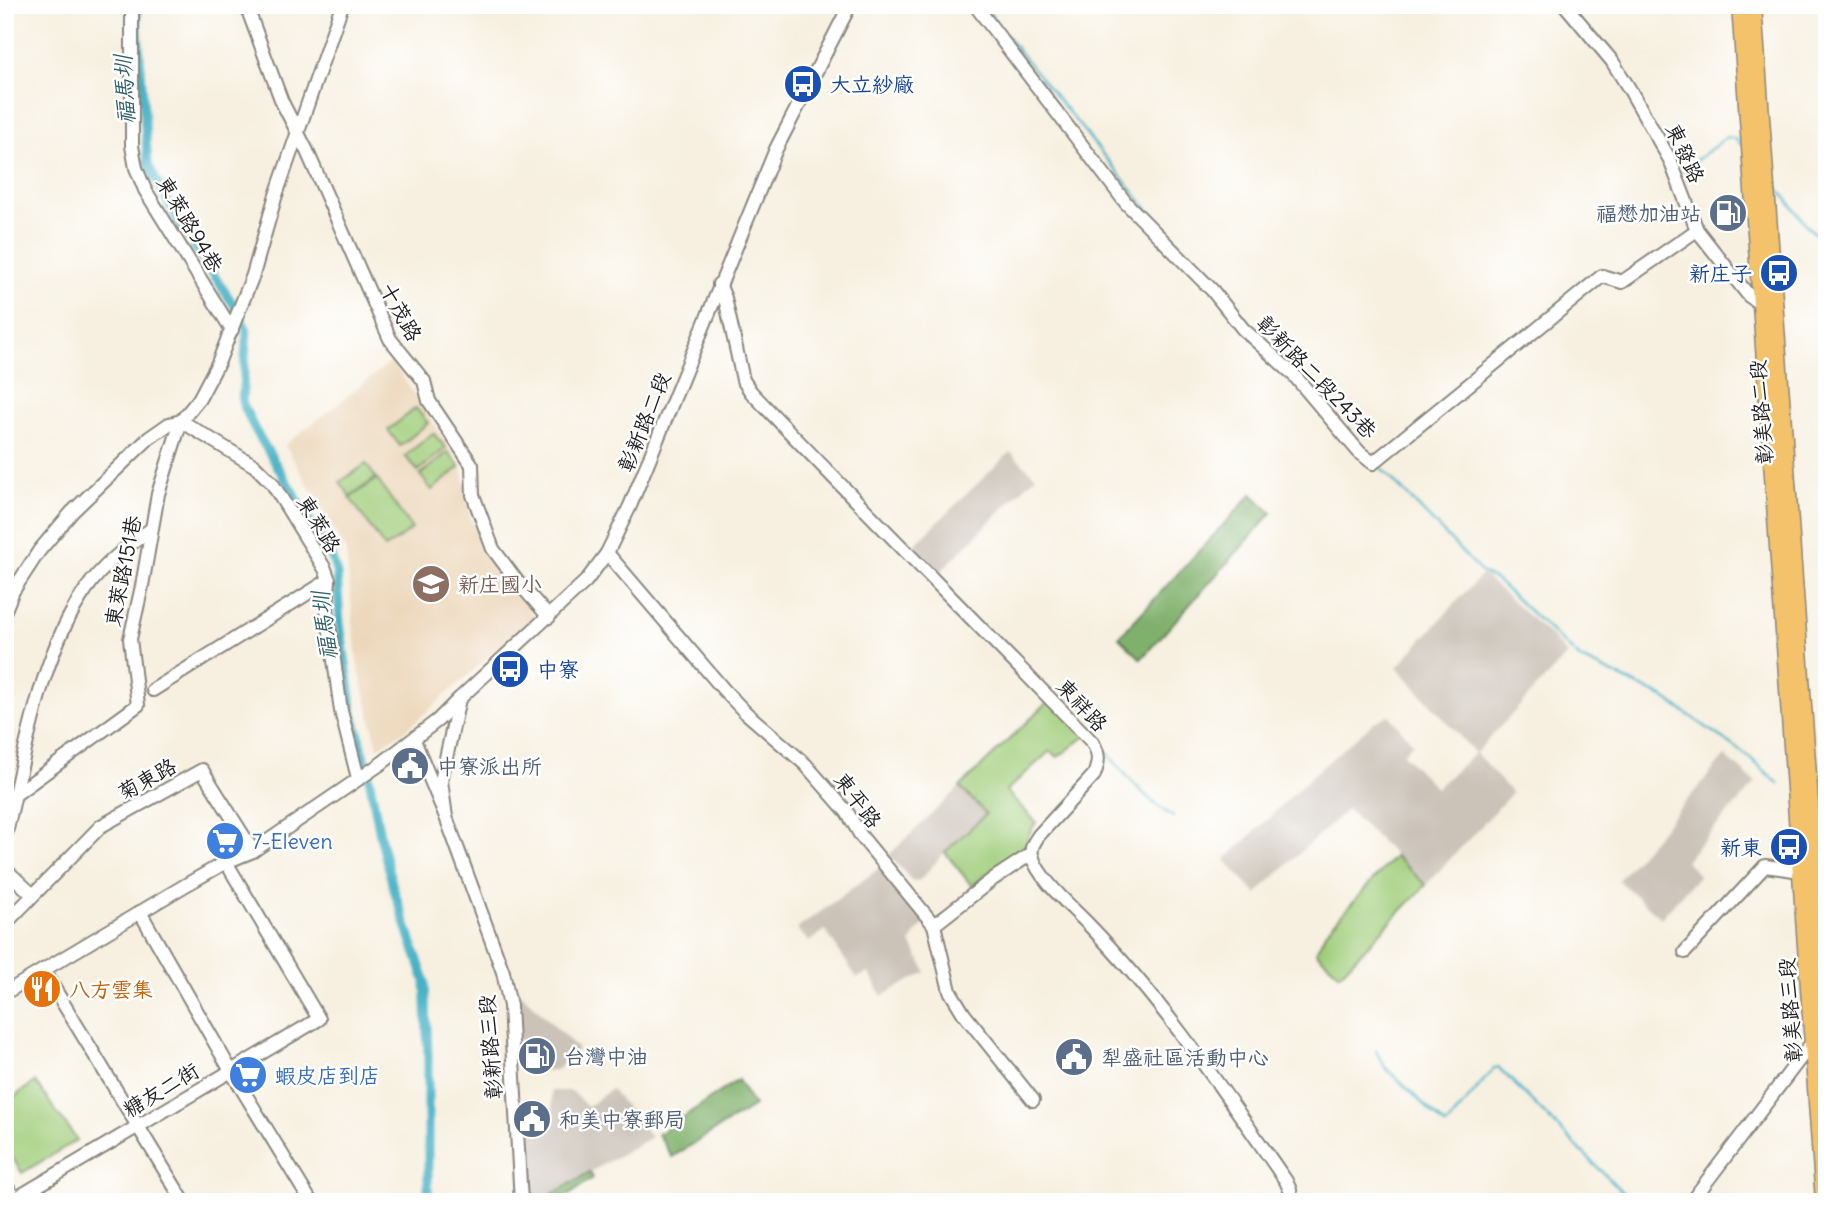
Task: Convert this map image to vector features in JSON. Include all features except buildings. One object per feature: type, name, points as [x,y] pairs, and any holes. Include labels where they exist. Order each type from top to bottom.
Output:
[{"type":"main road","name":"彰美路二段","points":[[1740,5],[1769,304]]},
{"type":"main road","name":"彰美路二段","points":[[1753,5],[1769,304],[1803,816]]},
{"type":"main road","name":"彰美路三段","points":[[1803,816],[1801,871],[1822,1035]]},
{"type":"main road","name":"彰美路三段","points":[[1803,816],[1822,1035],[1824,1202]]},
{"type":"street","name":"東萊路94巷","points":[[132,5],[132,146],[136,168],[145,190],[232,330]]},
{"type":"street","name":"十茂路","points":[[246,5],[268,67],[390,339],[424,381],[429,401],[472,465],[472,495],[493,549],[549,617]]},
{"type":"street","points":[[5,610],[13,591],[39,551],[72,512],[149,438],[169,424],[181,421],[199,399],[232,330],[253,275],[275,198],[342,5]]},
{"type":"street","name":"彰新路二段","points":[[459,699],[586,581],[607,553],[630,506],[776,149],[850,5]]},
{"type":"street","name":"彰新路二段243巷","points":[[975,5],[1126,203],[1212,290],[1243,329],[1293,374],[1352,444],[1377,460],[1602,276],[1622,282],[1697,230]]},
{"type":"street","name":"東發路","points":[[1565,5],[1612,61],[1637,102],[1670,160],[1697,230],[1749,296],[1769,304]]},
{"type":"street","name":"東祥路","points":[[719,284],[725,298],[743,380],[751,392],[853,500],[979,624],[1092,742],[1099,753],[1094,775],[1039,835],[1032,845],[1031,854]]},
{"type":"street","name":"東萊路151巷","points":[[16,794],[138,705],[130,639],[158,494],[181,421]]},
{"type":"street","name":"東萊路","points":[[181,421],[255,466],[272,483],[325,569],[329,580],[327,609],[341,712],[362,776]]},
{"type":"street","points":[[5,836],[38,697],[72,611],[88,586],[122,550],[150,530]]},
{"type":"street","name":"東平路","points":[[607,553],[724,690],[806,765],[841,805],[861,836],[934,925],[950,991],[965,1016],[1033,1100]]},
{"type":"street","points":[[153,690],[329,580]]},
{"type":"street","points":[[5,993],[226,862],[253,851],[382,764],[438,720],[459,699]]},
{"type":"street","points":[[446,817],[441,781],[459,699]]},
{"type":"street","points":[[414,740],[446,817]]},
{"type":"street","name":"菊東路","points":[[5,924],[101,826],[202,770],[253,851]]},
{"type":"street","name":"彰新路三段","points":[[446,817],[503,972],[510,1006],[521,1202]]},
{"type":"street","points":[[934,925],[993,879],[1031,854],[1050,884],[1108,945],[1204,1063],[1286,1181],[1291,1202]]},
{"type":"street","name":"糖友二街","points":[[13,1200],[319,1019],[226,862]]},
{"type":"street","points":[[1685,952],[1765,866],[1801,871]]},
{"type":"street","points":[[5,869],[33,895]]},
{"type":"street","points":[[140,912],[231,1072],[311,1202]]},
{"type":"street","points":[[43,970],[184,1202]]},
{"type":"street","points":[[1691,1202],[1822,1035]]},
{"type":"street","points":[[5,1184],[13,1200]]},
{"type":"shaded area","name":"新庄國小","points":[[392,361],[462,466],[471,520],[534,617],[406,730],[378,748],[357,662],[346,551],[285,445]]},
{"type":"shaded area","points":[[1010,452],[1036,476],[938,574],[912,547]]},
{"type":"shaded area","points":[[1482,574],[1555,640],[1567,655],[1476,753],[1512,793],[1426,885],[1347,809],[1256,894],[1225,860],[1314,774],[1374,722],[1389,715],[1413,743],[1403,754],[1436,788],[1475,753],[1397,667]]},
{"type":"shaded area","points":[[1725,756],[1756,783],[1685,860],[1699,875],[1661,918],[1618,880]]},
{"type":"shaded area","points":[[960,787],[987,814],[945,852],[920,880],[913,882],[889,855]]},
{"type":"shaded area","points":[[882,866],[930,920],[917,931],[911,943],[926,972],[882,996],[869,973],[857,978],[825,930],[809,942],[797,929]]},
{"type":"shaded area","points":[[521,993],[578,1049],[556,1070],[521,1072],[516,997]]},
{"type":"shaded area","points":[[611,1089],[651,1137],[538,1202],[528,1190],[524,1125],[553,1122],[551,1091],[572,1091],[587,1107]]},
{"type":"green space","points":[[416,408],[428,423],[400,446],[388,430]]},
{"type":"green space","points":[[433,433],[446,448],[418,471],[405,456]]},
{"type":"green space","points":[[448,452],[460,467],[432,490],[420,475]]},
{"type":"green space","points":[[366,464],[376,478],[350,496],[340,482]]},
{"type":"green space","points":[[377,479],[412,529],[385,548],[350,498]]},
{"type":"green space","points":[[1252,494],[1272,513],[1141,659],[1119,637]]},
{"type":"green space","points":[[1053,697],[1087,735],[1058,757],[1050,751],[1006,791],[1036,822],[1028,836],[1028,843],[972,886],[945,852],[986,814],[960,787]]},
{"type":"green space","points":[[1395,856],[1426,885],[1340,974],[1316,952],[1325,933]]},
{"type":"green space","points":[[738,1080],[754,1106],[672,1157],[658,1134]]},
{"type":"green space","points":[[35,1082],[77,1140],[22,1173],[5,1146],[5,1103]]},
{"type":"green space","points":[[590,1172],[593,1178],[558,1202],[539,1202]]},
{"type":"green space","points":[[528,1190],[532,1192],[539,1202],[529,1202]]},
{"type":"waterway","name":"福馬圳","points":[[139,5],[137,18],[148,164],[177,221],[234,305],[247,330],[242,402],[254,428],[330,553],[337,574],[340,624],[353,712],[393,887],[425,981],[428,1202]]},
{"type":"waterway","points":[[985,5],[994,20]]},
{"type":"waterway","points":[[1005,34],[1149,211],[1263,339]]},
{"type":"waterway","points":[[1683,170],[1727,137],[1736,139],[1742,145]]},
{"type":"waterway","points":[[1772,179],[1808,227],[1827,244]]},
{"type":"waterway","points":[[1378,465],[1481,572],[1497,581],[1581,659],[1663,697],[1749,757],[1779,784]]},
{"type":"waterway","points":[[1098,742],[1141,791],[1173,817]]},
{"type":"waterway","points":[[1822,823],[1827,828]]},
{"type":"waterway","points":[[1376,1051],[1385,1067],[1446,1126],[1494,1068],[1498,1067],[1632,1202]]},
{"type":"waterway","points":[[1284,1191],[1284,1202]]},
{"type":"place","name":"大立紗廠","points":[[803,84]]},
{"type":"place","name":"福懋加油站","points":[[1728,213]]},
{"type":"place","name":"新庄子","points":[[1779,273]]},
{"type":"place","name":"新庄國小","points":[[431,584]]},
{"type":"place","name":"中寮","points":[[510,669]]},
{"type":"place","name":"中寮派出所","points":[[410,766]]},
{"type":"place","name":"7-Eleven","points":[[225,841]]},
{"type":"place","name":"新東","points":[[1789,847]]},
{"type":"place","name":"八方雲集","points":[[42,989]]},
{"type":"place","name":"台灣中油","points":[[537,1056]]},
{"type":"place","name":"犁盛社區活動中心","points":[[1074,1057]]},
{"type":"place","name":"蝦皮店到店","points":[[248,1075]]},
{"type":"place","name":"和美中寮郵局","points":[[532,1119]]}]
